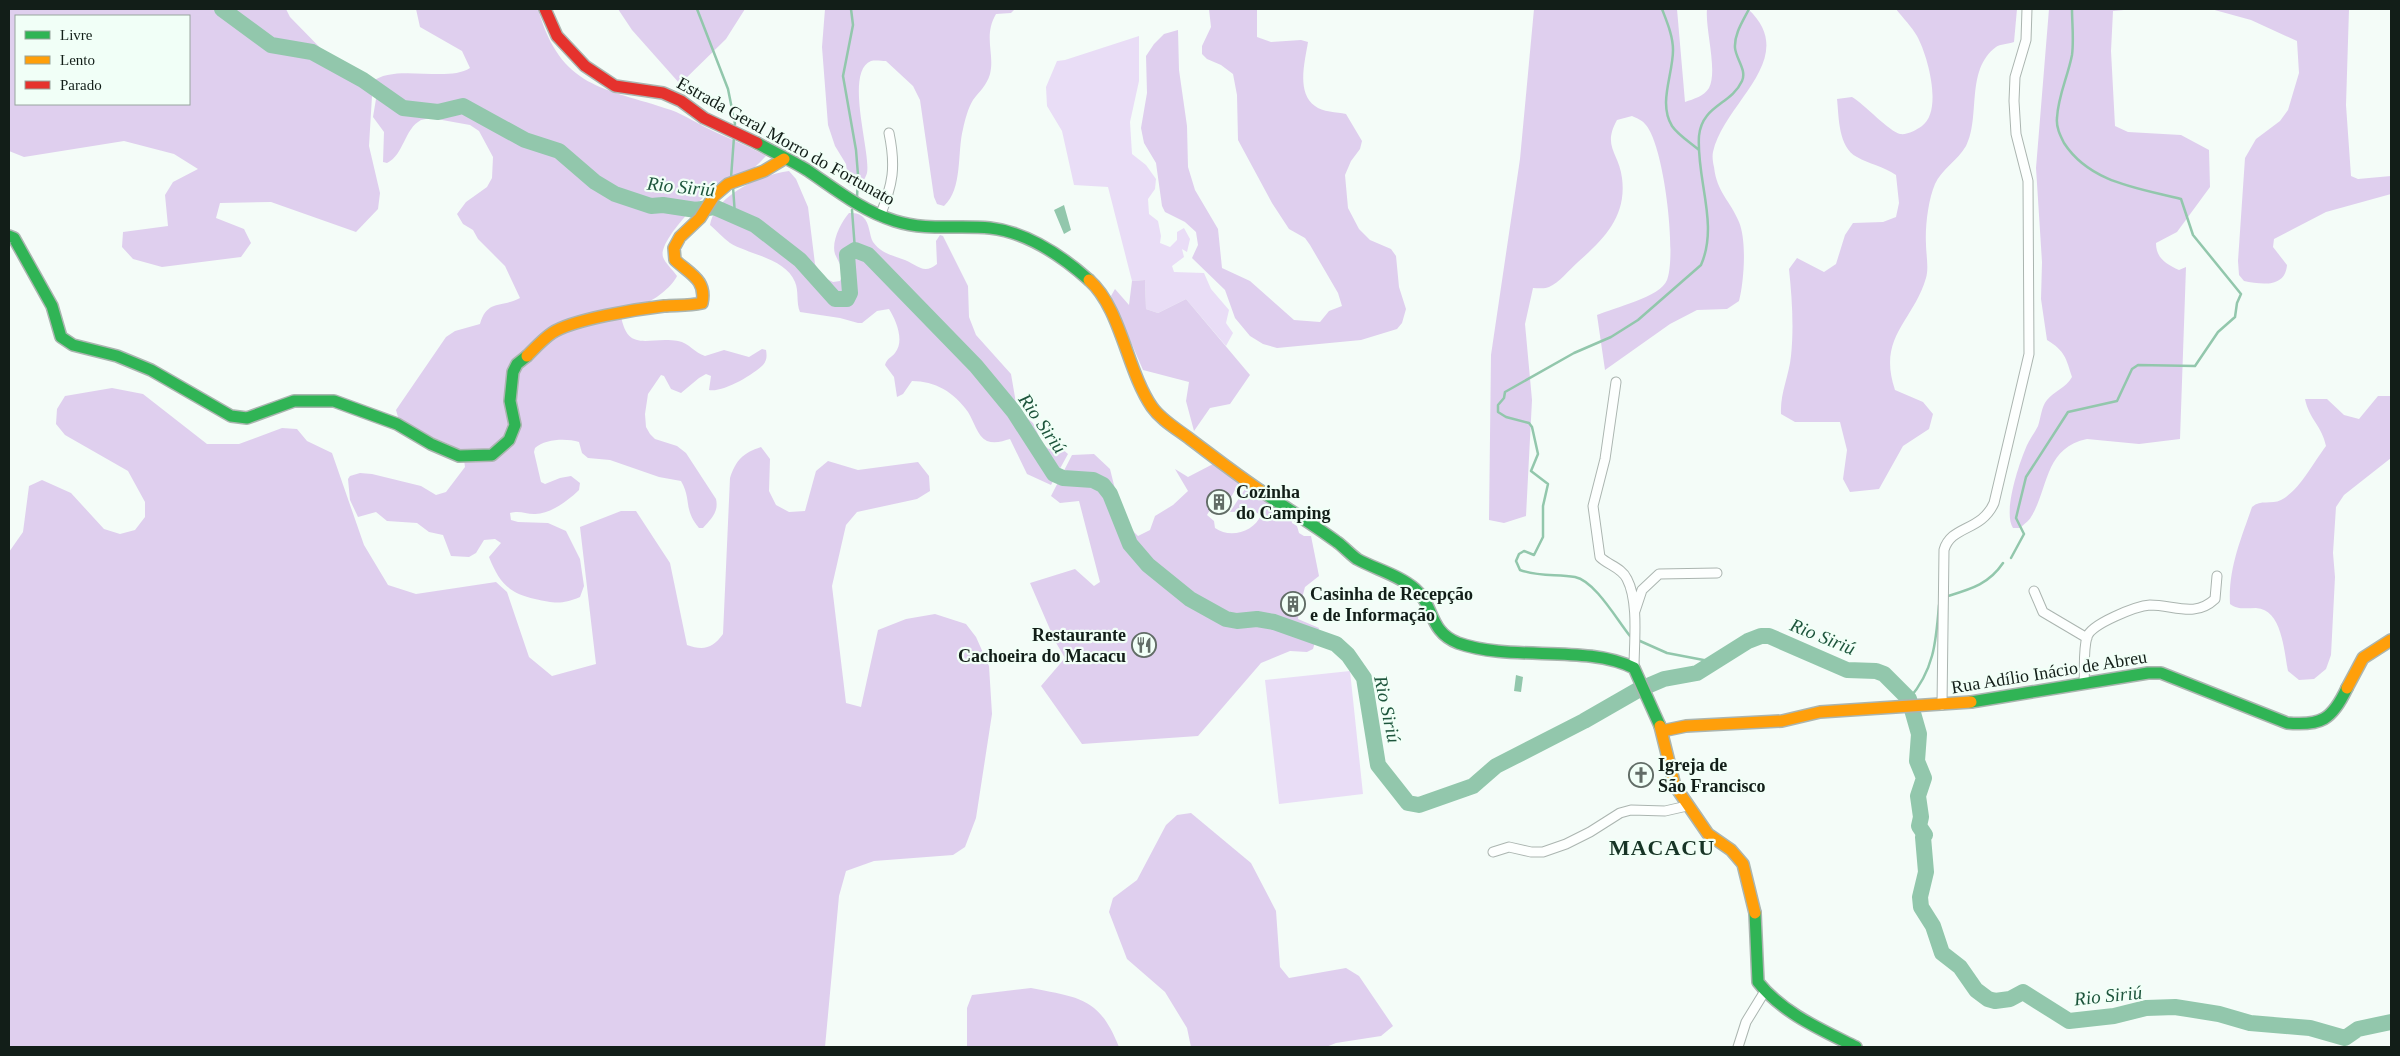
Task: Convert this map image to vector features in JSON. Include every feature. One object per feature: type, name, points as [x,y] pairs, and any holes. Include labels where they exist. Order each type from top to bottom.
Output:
[{"type":"street","name":"Estrada Geral Morro do Fortunato","points":[[545,9],[557,36],[585,66],[615,86],[669,96],[681,101],[704,118],[746,137],[804,169],[839,194],[880,216],[897,222],[932,227],[989,228],[1011,232],[1024,237],[1082,272],[1096,286],[1106,302],[1144,393],[1153,408],[1230,470],[1337,542],[1356,558],[1413,587],[1419,592],[1436,629],[1446,637],[1474,647],[1595,658],[1621,663],[1634,668]]},
{"type":"street","points":[[1942,705],[1944,550],[1947,541],[1952,536],[1982,521],[1994,503],[2029,354],[2028,181],[2016,134],[2014,100],[2015,77],[2026,40],[2027,9]]},
{"type":"street","points":[[880,216],[894,173],[889,133]]},
{"type":"street","points":[[9,236],[14,238],[52,306],[61,337],[73,345],[117,356],[151,370],[231,416],[247,418],[294,401],[334,401],[397,424],[431,444],[458,456],[475,457],[492,455],[509,440],[515,425],[510,401],[513,372],[517,364],[552,333],[561,328],[598,318],[665,306],[689,306],[702,303],[705,293],[704,285],[674,260],[674,248],[680,237],[728,184],[764,171],[784,159]]},
{"type":"street","points":[[1616,382],[1605,459],[1593,506],[1593,516],[1598,529],[1600,556],[1627,578],[1634,612],[1634,668],[1646,700],[1662,731],[1675,786],[1708,834],[1731,850],[1743,864],[1750,885],[1757,922],[1755,946],[1758,982],[1765,991],[1806,1022],[1856,1047]]},
{"type":"street","points":[[1634,612],[1642,590],[1649,581],[1659,574],[1717,573]]},
{"type":"street","points":[[2084,683],[2087,638],[2096,626],[2136,607],[2150,606],[2192,610],[2206,608],[2215,599],[2217,576]]},
{"type":"street","points":[[2034,590],[2043,612],[2087,638]]},
{"type":"street","name":"Rua Adílio Inácio de Abreu","points":[[1662,731],[1686,726],[1782,721],[1820,712],[1976,702],[2148,673],[2161,673],[2287,722],[2300,725],[2312,724],[2337,711],[2360,661],[2391,640]]},
{"type":"street","points":[[1493,852],[1509,846],[1531,852],[1543,852],[1566,844],[1620,813],[1631,810],[1665,811],[1688,806]]},
{"type":"street","points":[[1738,1047],[1746,1022],[1765,991]]},
{"type":"shaded area","points":[[9,9],[286,9],[290,17],[335,63],[363,82],[372,96],[369,146],[380,193],[378,209],[356,232],[271,202],[220,203],[216,218],[244,229],[251,243],[241,257],[162,267],[133,259],[122,247],[123,232],[168,226],[165,195],[173,182],[198,169],[174,154],[124,141],[24,157],[9,151]]},
{"type":"shaded area","points":[[416,9],[538,9],[548,35],[559,55],[572,70],[588,81],[605,89],[676,112],[766,156],[746,174],[721,182],[675,228],[663,249],[663,257],[677,276],[675,280],[660,295],[651,300],[630,305],[620,310],[627,333],[639,341],[678,341],[705,356],[724,350],[749,357],[762,349],[766,350],[766,358],[763,365],[752,374],[722,389],[709,390],[711,376],[706,374],[681,393],[671,389],[664,376],[661,375],[648,394],[645,414],[646,427],[655,439],[677,446],[686,453],[716,499],[715,512],[703,528],[699,528],[689,510],[681,481],[659,477],[610,460],[588,458],[582,453],[579,442],[556,440],[539,445],[535,448],[534,452],[541,482],[545,484],[571,476],[580,483],[579,490],[564,502],[540,514],[510,513],[511,520],[548,523],[566,531],[580,559],[584,586],[580,597],[568,601],[553,602],[535,599],[511,590],[501,580],[489,557],[501,543],[495,539],[484,540],[476,553],[469,557],[451,556],[443,535],[429,532],[417,523],[387,521],[376,512],[358,517],[350,500],[348,479],[350,476],[360,473],[372,474],[421,486],[436,495],[446,492],[465,467],[463,453],[451,445],[423,433],[398,417],[396,410],[446,337],[455,331],[480,324],[483,316],[491,307],[520,298],[505,266],[478,239],[473,230],[463,224],[457,214],[466,202],[487,187],[492,178],[493,157],[479,131],[470,125],[431,118],[421,120],[411,129],[393,159],[387,163],[383,162],[384,132],[373,117],[376,99],[372,82],[393,74],[448,74],[470,68],[462,51],[420,27]]},
{"type":"shaded area","points":[[618,9],[745,9],[726,39],[680,84],[632,30]]},
{"type":"shaded area","points":[[825,9],[1015,9],[1011,13],[996,14],[992,22],[990,30],[990,74],[987,82],[968,110],[961,138],[957,180],[950,199],[944,206],[937,204],[934,197],[920,100],[913,86],[886,61],[871,61],[863,68],[859,96],[867,173],[860,187],[849,186],[846,164],[835,146],[828,125],[822,47]]},
{"type":"shaded area","points":[[1209,9],[1257,9],[1257,37],[1271,42],[1301,40],[1308,42],[1303,76],[1305,93],[1315,106],[1346,114],[1362,141],[1360,149],[1351,161],[1345,175],[1348,208],[1359,229],[1370,240],[1391,249],[1396,256],[1399,287],[1406,309],[1402,323],[1397,329],[1361,340],[1277,348],[1263,344],[1250,336],[1235,318],[1225,290],[1192,258],[1198,245],[1196,232],[1185,222],[1165,212],[1162,206],[1156,163],[1144,143],[1141,128],[1147,93],[1146,56],[1164,34],[1178,30],[1179,70],[1187,126],[1188,167],[1195,190],[1218,229],[1222,268],[1250,281],[1294,320],[1320,322],[1329,311],[1342,306],[1338,293],[1310,245],[1305,238],[1289,229],[1272,203],[1238,140],[1237,95],[1233,74],[1202,54],[1202,46],[1211,27]]},
{"type":"shaded area","points":[[1534,9],[1677,9],[1685,102],[1704,93],[1709,88],[1711,81],[1712,61],[1707,9],[1748,9],[1762,27],[1766,45],[1763,63],[1720,134],[1713,154],[1713,164],[1718,183],[1742,230],[1744,262],[1739,301],[1727,309],[1697,310],[1670,324],[1605,370],[1597,315],[1656,292],[1667,280],[1670,267],[1667,200],[1658,153],[1652,135],[1644,123],[1632,116],[1617,120],[1611,137],[1611,144],[1620,169],[1623,192],[1621,204],[1612,226],[1597,245],[1553,285],[1547,288],[1533,288],[1525,324],[1532,400],[1526,516],[1504,523],[1489,520],[1491,355],[1520,159]]},
{"type":"shaded area","points":[[1896,9],[2017,9],[2014,42],[1996,47],[1986,57],[1980,68],[1975,94],[1973,122],[1966,146],[1941,174],[1935,184],[1927,222],[1926,278],[1913,307],[1893,343],[1890,356],[1895,390],[1923,402],[1933,414],[1929,429],[1903,446],[1879,489],[1850,492],[1843,479],[1847,450],[1840,422],[1795,422],[1781,414],[1792,345],[1789,269],[1797,258],[1824,272],[1836,264],[1845,235],[1853,223],[1883,222],[1896,217],[1899,203],[1896,175],[1857,157],[1846,146],[1839,123],[1837,99],[1852,97],[1900,134],[1915,131],[1928,119],[1932,108],[1933,96],[1929,69],[1915,33]]},
{"type":"shaded area","points":[[2049,9],[2135,9],[2113,11],[2111,51],[2115,126],[2128,132],[2181,135],[2209,150],[2210,187],[2177,232],[2156,243],[2160,257],[2166,263],[2179,270],[2186,267],[2180,439],[2139,444],[2087,439],[2073,444],[2055,460],[2037,506],[2030,518],[2020,528],[2013,528],[2010,521],[2011,501],[2015,478],[2026,447],[2038,426],[2045,403],[2067,384],[2072,377],[2064,356],[2058,348],[2047,340],[2041,299],[2042,262],[2036,168]]},
{"type":"shaded area","points":[[2211,9],[2349,9],[2346,105],[2351,176],[2358,179],[2391,176],[2391,194],[2326,212],[2274,239],[2273,247],[2287,265],[2282,278],[2271,283],[2264,284],[2244,281],[2239,275],[2238,261],[2245,158],[2256,139],[2280,121],[2288,110],[2299,73],[2297,41],[2251,20]]},
{"type":"shaded area","points":[[1139,36],[1139,81],[1130,122],[1132,154],[1146,165],[1156,179],[1155,189],[1148,199],[1149,214],[1158,221],[1161,236],[1160,243],[1170,247],[1177,240],[1177,232],[1184,228],[1190,239],[1187,252],[1182,249],[1184,257],[1172,266],[1174,272],[1204,273],[1211,289],[1229,310],[1226,323],[1233,333],[1226,346],[1186,299],[1158,313],[1146,309],[1145,280],[1132,281],[1108,187],[1074,185],[1062,131],[1047,106],[1046,87],[1057,61]]},
{"type":"shaded area","points":[[789,171],[796,179],[808,207],[815,264],[823,277],[833,282],[840,281],[842,277],[834,244],[840,227],[849,213],[858,214],[865,220],[873,242],[879,249],[923,269],[928,269],[937,264],[936,241],[940,235],[943,236],[968,286],[969,317],[976,335],[1011,374],[1016,403],[1021,413],[1033,423],[1043,445],[1049,449],[1061,448],[1068,454],[1051,485],[1027,474],[1010,439],[993,442],[984,439],[963,405],[943,389],[928,383],[912,381],[903,394],[897,397],[894,377],[885,365],[888,359],[895,353],[899,343],[897,325],[889,309],[877,311],[862,323],[800,312],[795,282],[783,267],[730,243],[710,225],[714,214],[721,204],[741,188],[766,176]]},
{"type":"shaded area","points":[[1064,205],[1071,230],[1064,234],[1054,210]]},
{"type":"shaded area","points":[[1145,280],[1146,309],[1158,313],[1186,299],[1250,375],[1230,404],[1210,408],[1194,431],[1186,401],[1189,382],[1143,370],[1111,296],[1115,289],[1129,305],[1132,281]]},
{"type":"shaded area","points":[[112,388],[143,394],[207,444],[239,444],[282,428],[297,429],[307,441],[332,453],[364,545],[388,585],[416,594],[496,582],[507,592],[529,657],[552,676],[596,664],[580,527],[621,511],[636,511],[670,563],[687,645],[703,648],[712,645],[723,634],[730,478],[741,458],[761,447],[770,459],[769,491],[776,505],[789,512],[805,511],[816,471],[828,461],[858,470],[918,462],[929,476],[930,491],[917,499],[857,512],[846,525],[832,586],[846,703],[861,707],[878,630],[906,619],[935,614],[966,624],[976,637],[989,666],[992,714],[976,818],[965,847],[953,855],[874,861],[846,871],[839,896],[825,1047],[9,1047],[9,552],[23,532],[29,486],[42,480],[71,493],[104,529],[120,534],[135,530],[145,517],[145,502],[128,471],[65,435],[56,424],[57,409],[65,396]]},
{"type":"shaded area","points":[[2378,396],[2391,396],[2391,458],[2344,495],[2336,507],[2331,655],[2326,669],[2314,679],[2299,680],[2288,671],[2280,632],[2271,615],[2265,610],[2239,608],[2230,604],[2231,579],[2236,554],[2252,507],[2259,503],[2281,500],[2288,496],[2300,483],[2326,446],[2322,433],[2309,412],[2305,399],[2327,399],[2344,415],[2359,419]]},
{"type":"shaded area","points":[[1094,454],[1110,469],[1123,521],[1138,536],[1150,530],[1155,516],[1173,505],[1188,491],[1175,469],[1188,477],[1215,463],[1240,482],[1228,502],[1218,496],[1207,515],[1214,521],[1215,528],[1228,533],[1241,532],[1258,521],[1261,515],[1253,511],[1230,512],[1247,486],[1291,517],[1292,523],[1297,526],[1299,533],[1304,536],[1311,536],[1319,576],[1305,587],[1301,602],[1291,599],[1289,606],[1299,611],[1298,619],[1319,628],[1313,649],[1307,652],[1290,651],[1261,663],[1198,736],[1082,744],[1041,686],[1065,658],[1055,641],[1030,583],[1075,569],[1094,586],[1100,582],[1079,501],[1060,503],[1051,496],[1072,455]]},
{"type":"shaded area","points":[[1180,582],[1187,591],[1187,602],[1175,592]]},
{"type":"shaded area","points":[[1350,671],[1363,794],[1279,804],[1265,680]]},
{"type":"shaded area","points":[[1516,675],[1523,677],[1521,692],[1514,691]]},
{"type":"shaded area","points":[[1191,813],[1251,863],[1276,911],[1280,967],[1289,978],[1346,968],[1359,976],[1393,1026],[1381,1036],[1336,1043],[1326,1047],[1191,1047],[1187,1028],[1165,992],[1127,959],[1109,912],[1113,898],[1137,880],[1166,825],[1177,815]]},
{"type":"shaded area","points":[[1031,988],[1063,994],[1086,1002],[1104,1018],[1119,1047],[967,1047],[967,1008],[972,995]]},
{"type":"waterway","name":"Rio Siriú","points":[[222,9],[271,45],[312,52],[363,80],[403,108],[438,112],[463,106],[525,140],[559,151],[595,182],[615,194],[651,206],[663,205],[696,210],[714,207],[755,225],[800,260],[835,299],[847,299],[850,293],[847,255],[855,250],[868,255],[976,366],[1014,412],[1054,474],[1063,478],[1093,480],[1103,485],[1110,494],[1130,544],[1148,565],[1190,599],[1226,619],[1237,621],[1257,619],[1274,622],[1336,644],[1348,655],[1364,678],[1378,765],[1408,803],[1419,805],[1473,786],[1496,766],[1584,721],[1638,690],[1664,679],[1697,673],[1748,641],[1761,636],[1769,636],[1847,670],[1876,671],[1884,674],[1909,699],[1919,734],[1917,761],[1924,778],[1918,796],[1921,817],[1919,826],[1925,835],[1923,837],[1926,872],[1920,897],[1921,907],[1933,926],[1942,953],[1960,967],[1976,990],[1988,999],[1995,1001],[2010,999],[2023,992],[2069,1021],[2114,1016],[2146,1008],[2175,1007],[2219,1014],[2250,1023],[2310,1028],[2345,1038],[2358,1029],[2391,1022]]},
{"type":"waterway","points":[[697,9],[728,89],[735,124]]},
{"type":"waterway","points":[[851,9],[853,25],[843,76],[856,150],[857,198]]},
{"type":"waterway","points":[[1662,9],[1673,45],[1666,98],[1668,117],[1672,126],[1681,136],[1699,150]]},
{"type":"waterway","points":[[1630,636],[1598,593],[1583,580],[1575,577],[1520,570],[1516,561],[1519,554],[1524,551],[1534,555],[1543,537],[1543,506],[1548,484],[1531,471],[1538,454],[1532,427],[1529,423],[1506,417],[1498,412],[1498,405],[1504,398],[1505,392],[1574,353],[1611,337],[1638,320],[1701,265],[1708,234],[1699,136],[1705,118],[1731,95],[1742,81],[1743,73],[1735,43],[1739,28],[1749,9]]},
{"type":"waterway","points":[[2011,558],[2024,534],[2016,518],[2026,477],[2068,412],[2117,401],[2132,369],[2138,365],[2195,366],[2218,332],[2235,317],[2237,303],[2241,294],[2193,235],[2181,199],[2132,187],[2101,175],[2087,167],[2064,143],[2058,128],[2057,118],[2059,102],[2072,55],[2072,9]]},
{"type":"waterway","points":[[731,178],[734,137]]},
{"type":"waterway","points":[[733,187],[735,215]]},
{"type":"waterway","points":[[852,210],[855,250]]},
{"type":"waterway","points":[[1948,596],[1986,581],[2003,563]]},
{"type":"waterway","points":[[1909,699],[1929,666],[1937,631],[1939,605]]},
{"type":"waterway","points":[[1640,641],[1667,653],[1714,662]]},
{"type":"traffic: fast","points":[[757,143],[801,166],[849,199],[883,217],[918,226],[978,227],[1017,234],[1043,246],[1089,280]]},
{"type":"traffic: fast","points":[[9,236],[14,238],[52,306],[61,337],[73,345],[117,356],[151,370],[231,416],[247,418],[294,401],[334,401],[397,424],[431,444],[459,456],[492,455],[509,440],[515,425],[510,401],[513,372],[517,364],[527,356]]},
{"type":"traffic: fast","points":[[1261,491],[1328,535],[1357,559],[1409,584],[1426,603],[1441,632],[1458,643],[1479,649],[1501,652],[1594,657],[1615,661],[1634,668],[1660,726]]},
{"type":"traffic: fast","points":[[1971,702],[2148,673],[2161,673],[2287,723],[2299,724],[2317,722],[2324,719],[2342,699],[2347,688]]},
{"type":"traffic: fast","points":[[1755,913],[1758,982],[1779,1003],[1803,1020],[1856,1047]]},
{"type":"traffic: slow","points":[[527,356],[552,333],[575,323],[606,315],[664,306],[702,303],[703,295],[700,283],[675,260],[674,248],[680,237],[700,218],[714,196],[728,184],[764,171],[784,159]]},
{"type":"traffic: slow","points":[[1089,280],[1100,292],[1109,307],[1143,392],[1156,412],[1261,491]]},
{"type":"traffic: slow","points":[[2347,688],[2363,658],[2391,640]]},
{"type":"traffic: slow","points":[[1662,731],[1686,726],[1782,721],[1820,712],[1971,702]]},
{"type":"traffic: slow","points":[[1660,726],[1675,786],[1708,834],[1731,850],[1743,864],[1755,913]]},
{"type":"traffic: jam","points":[[545,9],[557,36],[585,66],[615,86],[663,93],[681,101],[704,118],[757,143]]},
{"type":"place","name":"Cozinha do Camping","points":[[1219,502]]},
{"type":"place","name":"Casinha de Recepção e de Informação","points":[[1293,604]]},
{"type":"place","name":"Restaurante Cachoeira do Macacu","points":[[1144,645]]},
{"type":"place","name":"Igreja de São Francisco","points":[[1641,775]]},
{"type":"district","name":"MACACU","points":[[1662,847]]}]
